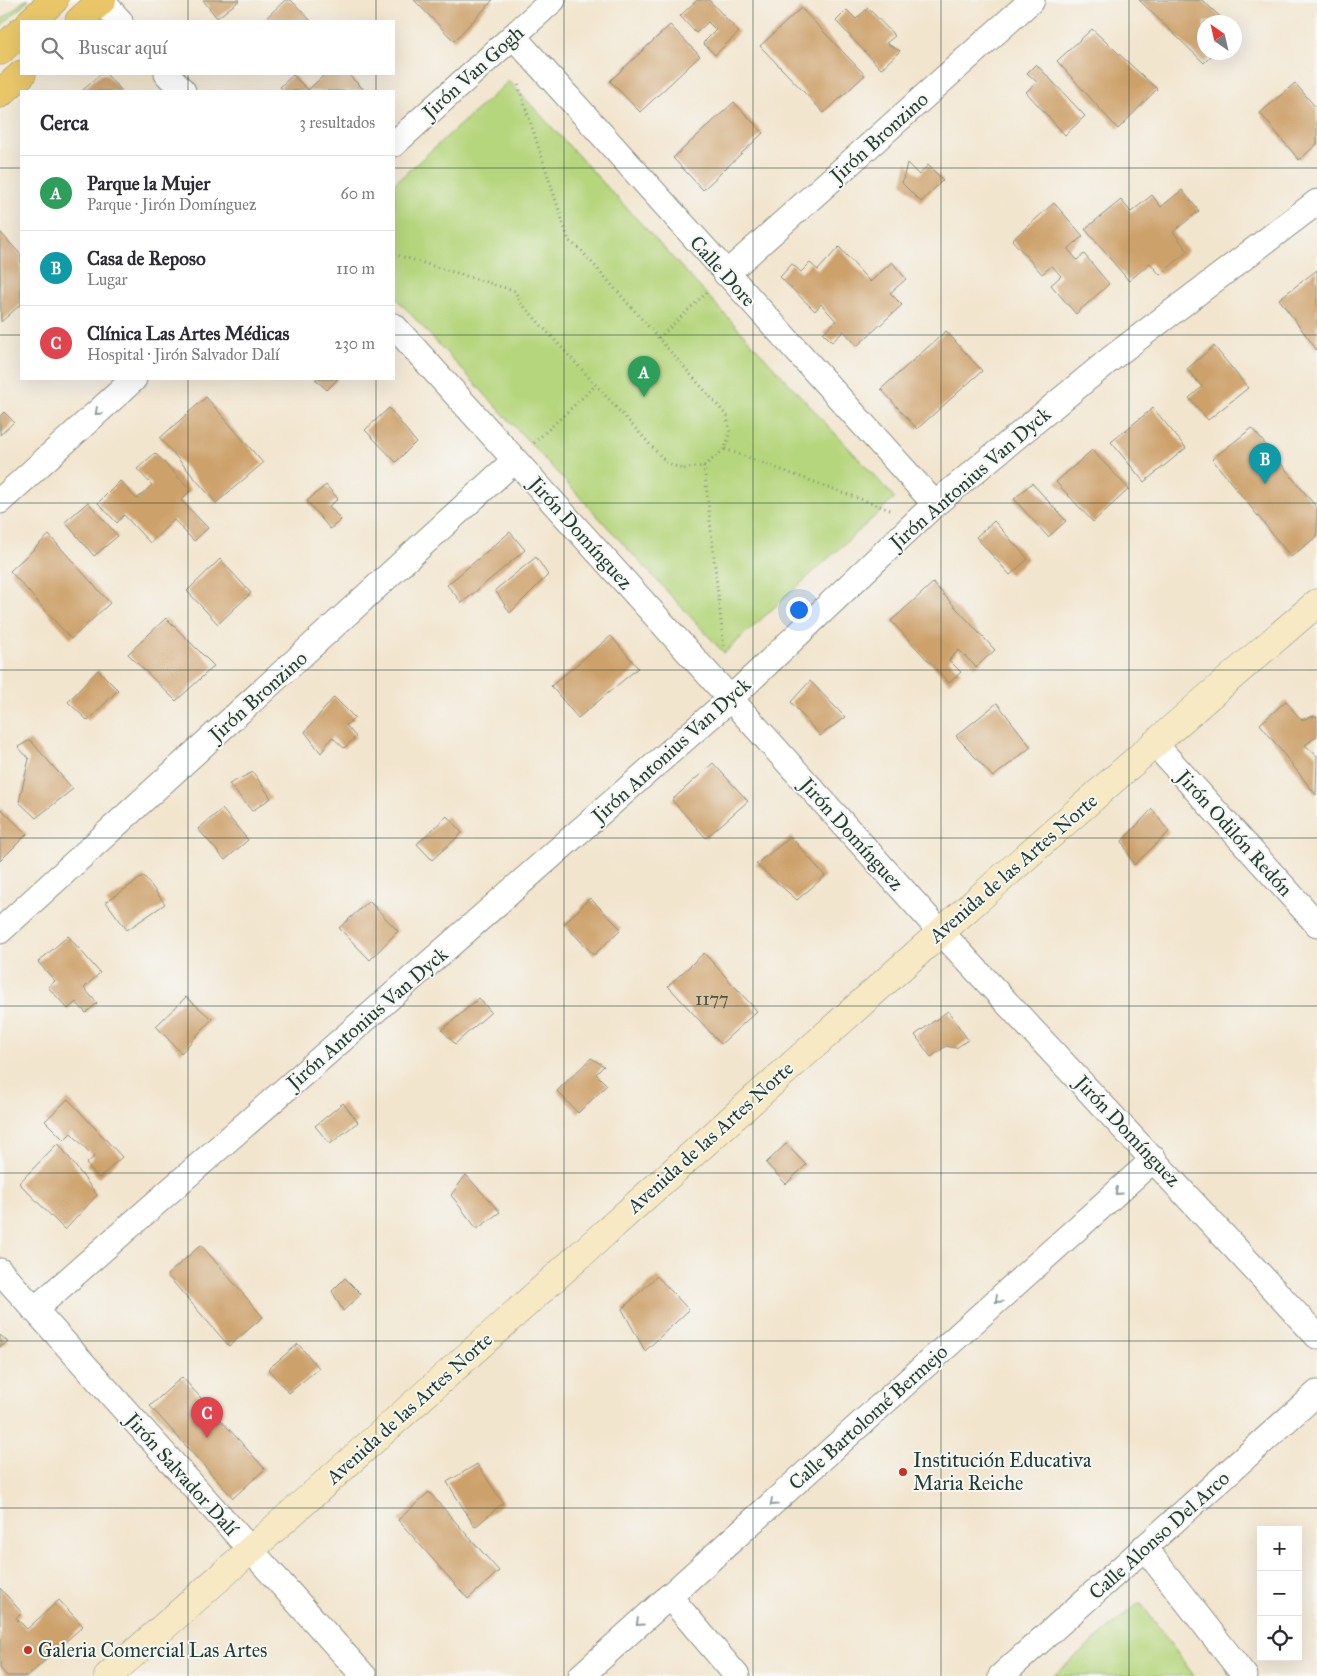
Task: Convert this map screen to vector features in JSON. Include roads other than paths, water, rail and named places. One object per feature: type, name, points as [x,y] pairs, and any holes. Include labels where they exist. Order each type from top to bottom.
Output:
[{"type":"main road","points":[[32,20],[54,0]]},
{"type":"main road","points":[[80,20],[102,0]]},
{"type":"main road","points":[[0,51],[20,32]]},
{"type":"main road","points":[[0,94],[21,75]]},
{"type":"street","points":[[102,0],[119,20]]},
{"type":"street","name":"Jirón Van Gogh","points":[[395,143],[553,0]]},
{"type":"street","name":"Jirón Bronzino","points":[[726,274],[1032,0]]},
{"type":"street","name":"Calle Dore","points":[[509,39],[726,274],[926,512]]},
{"type":"street","points":[[168,75],[182,90]]},
{"type":"street","name":"Jirón Antonius Van Dyck","points":[[34,1310],[729,700],[926,512],[1113,357],[1317,202]]},
{"type":"street","name":"Jirón Domínguez","points":[[395,327],[729,700],[940,931],[1317,1336]]},
{"type":"street","points":[[0,501],[133,380]]},
{"type":"street","name":"Jirón Bronzino","points":[[0,931],[515,460]]},
{"type":"street","name":"Avenida de las Artes Norte","points":[[108,1676],[251,1550],[940,931],[1317,603]]},
{"type":"street","name":"Jirón Odilón Redón","points":[[1154,744],[1317,924]]},
{"type":"street","name":"Calle Bartolomé Bermejo","points":[[582,1676],[1154,1159]]},
{"type":"street","name":"Jirón Salvador Dalí","points":[[0,1271],[364,1676]]},
{"type":"street","name":"Calle Alonso Del Arco","points":[[1001,1676],[1317,1394]]},
{"type":"street","points":[[1144,1547],[1245,1676]]},
{"type":"street","points":[[669,1596],[737,1676]]},
{"type":"place","name":"Parque la Mujer","points":[[644,397]]},
{"type":"place","name":"Casa de Reposo","points":[[1265,484]]},
{"type":"place","name":"Clínica Las Artes Médicas","points":[[207,1438]]},
{"type":"place","name":"Institución Educativa Maria Reiche","points":[[903,1472]]},
{"type":"place","name":"Galeria Comercial Las Artes","points":[[28,1650]]}]
